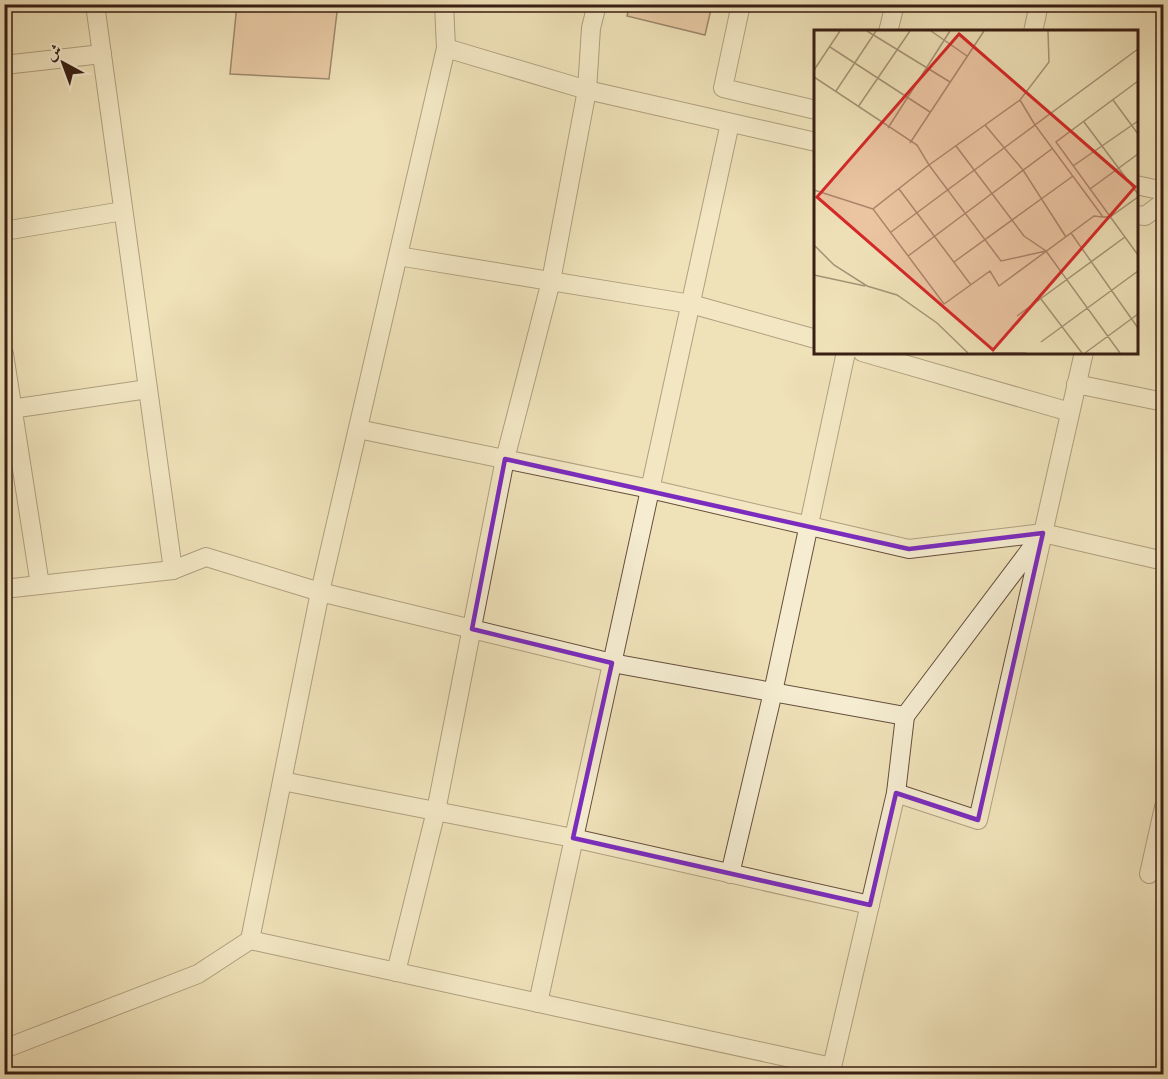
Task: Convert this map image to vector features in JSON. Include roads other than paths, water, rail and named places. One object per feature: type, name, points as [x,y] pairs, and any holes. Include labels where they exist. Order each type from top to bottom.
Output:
[{"type":"street","points":[[95,4],[173,570]]},
{"type":"street","points":[[4,1049],[198,974],[250,940],[320,592],[447,48],[444,4]]},
{"type":"street","points":[[396,972],[436,812],[505,459],[551,281],[587,90],[591,28],[597,4]]},
{"type":"street","points":[[741,4],[723,88],[814,110]]},
{"type":"street","points":[[888,30],[895,4]]},
{"type":"street","points":[[1033,30],[1039,4]]},
{"type":"street","points":[[447,48],[587,90],[814,142]]},
{"type":"street","points":[[4,65],[102,54]]},
{"type":"street","points":[[538,1003],[730,123]]},
{"type":"street","points":[[1138,185],[1164,191]]},
{"type":"street","points":[[1139,218],[1164,202]]},
{"type":"street","points":[[4,231],[123,211]]},
{"type":"street","points":[[398,256],[691,304],[814,338]]},
{"type":"street","points":[[4,354],[8,410],[40,585]]},
{"type":"street","points":[[730,874],[773,692],[846,354]]},
{"type":"street","points":[[869,354],[1070,412]]},
{"type":"street","points":[[896,793],[978,820],[1084,354]]},
{"type":"street","points":[[1076,384],[1164,402]]},
{"type":"street","points":[[8,410],[148,389]]},
{"type":"street","points":[[358,429],[650,489],[909,549],[1043,533],[1164,561]]},
{"type":"street","points":[[250,940],[832,1067],[896,793],[905,716],[1043,533]]},
{"type":"street","points":[[4,589],[173,570],[206,557],[320,592],[612,663],[905,716]]},
{"type":"street","points":[[282,782],[573,838],[870,905]]},
{"type":"street","points":[[1149,874],[1164,807]]}]
